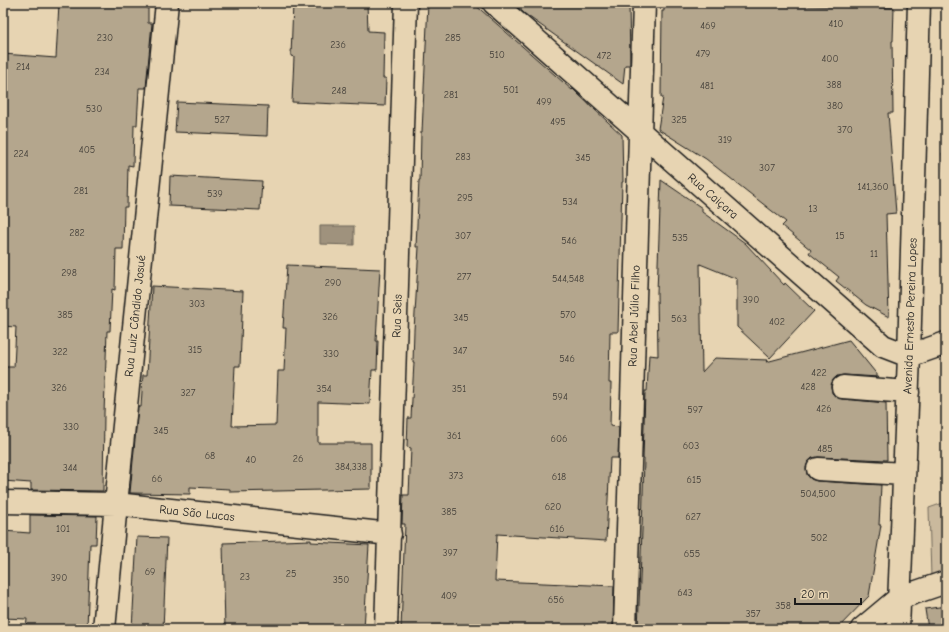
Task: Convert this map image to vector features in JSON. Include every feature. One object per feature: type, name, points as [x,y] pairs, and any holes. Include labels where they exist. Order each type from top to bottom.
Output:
[{"type":"street","name":"Rua Luiz Cândido Josué","points":[[104,629],[166,3]]},
{"type":"street","name":"Rua Seis","points":[[386,629],[406,3]]},
{"type":"street","name":"Rua Caiçara","points":[[494,3],[884,346],[909,356]]},
{"type":"street","name":"Rua Abel Júlio Filho","points":[[625,629],[644,3]]},
{"type":"street","name":"Avenida Ernesto Pereira Lopes","points":[[898,629],[908,392],[919,3]]},
{"type":"street","points":[[909,356],[946,343]]},
{"type":"street","points":[[843,387],[908,392]]},
{"type":"street","points":[[818,469],[904,474]]},
{"type":"street","name":"Rua São Lucas","points":[[3,502],[116,504],[390,534]]},
{"type":"street","points":[[862,629],[899,598],[946,582]]},
{"type":"shaded area","points":[[942,153],[946,153],[946,185]]},
{"type":"shaded area","points":[[320,226],[354,226],[354,245],[320,244]]},
{"type":"shaded area","points":[[946,502],[946,572],[931,577],[929,508]]},
{"type":"building","points":[[59,3],[148,3],[148,23],[152,23],[146,88],[139,88],[137,125],[134,125],[133,166],[128,165],[127,207],[124,207],[123,249],[116,249],[115,290],[112,289],[110,331],[107,331],[103,491],[31,490],[31,483],[3,481],[3,367],[14,367],[16,327],[3,326],[3,54],[56,58]]},
{"type":"building","points":[[293,3],[367,3],[368,31],[384,32],[383,78],[386,78],[385,106],[292,102],[294,57],[291,56]]},
{"type":"building","points":[[428,3],[473,3],[572,90],[573,89],[622,135],[623,182],[618,332],[610,332],[609,383],[611,383],[610,426],[619,427],[618,458],[610,458],[606,541],[497,534],[495,581],[614,586],[613,629],[401,629],[405,524],[402,524],[403,495],[409,495],[411,448],[407,447],[408,418],[411,418],[414,362],[414,330],[419,247],[416,247]]},
{"type":"building","points":[[513,3],[629,3],[630,65],[625,65],[623,84],[525,14]]},
{"type":"building","points":[[664,3],[757,3],[894,8],[892,41],[893,113],[888,113],[896,213],[886,214],[889,317],[866,305],[836,281],[839,277],[809,253],[811,250],[782,226],[786,222],[706,159],[658,129],[663,97],[661,97],[662,11],[664,11]]},
{"type":"building","points":[[177,102],[268,106],[267,136],[175,132]]},
{"type":"building","points":[[170,176],[262,181],[260,210],[169,206]]},
{"type":"building","points":[[661,180],[702,208],[702,212],[745,243],[784,285],[785,283],[814,311],[770,358],[737,327],[737,279],[700,264],[702,372],[715,358],[768,360],[766,362],[849,340],[879,377],[837,376],[833,380],[831,386],[832,393],[836,397],[842,399],[886,403],[887,460],[818,457],[812,458],[808,462],[806,468],[807,475],[811,479],[817,481],[881,485],[879,525],[881,525],[869,596],[837,629],[638,629],[645,391],[647,391],[649,355],[658,356],[657,293]]},
{"type":"building","points":[[287,265],[380,269],[376,341],[378,341],[377,370],[372,370],[370,404],[318,402],[318,443],[371,443],[371,489],[230,492],[230,489],[190,487],[190,494],[130,493],[138,407],[141,407],[143,375],[147,375],[152,286],[243,291],[240,366],[235,366],[232,426],[276,425],[278,371],[284,371],[286,328],[283,328]]},
{"type":"building","points":[[30,515],[97,516],[96,544],[90,544],[87,629],[26,629],[27,619],[3,618],[3,531],[30,533]]},
{"type":"building","points":[[137,537],[167,538],[163,629],[132,629]]},
{"type":"building","points":[[311,540],[311,542],[369,545],[364,629],[225,629],[223,543]]},
{"type":"building","points":[[946,606],[946,629],[928,629],[925,609]]}]
